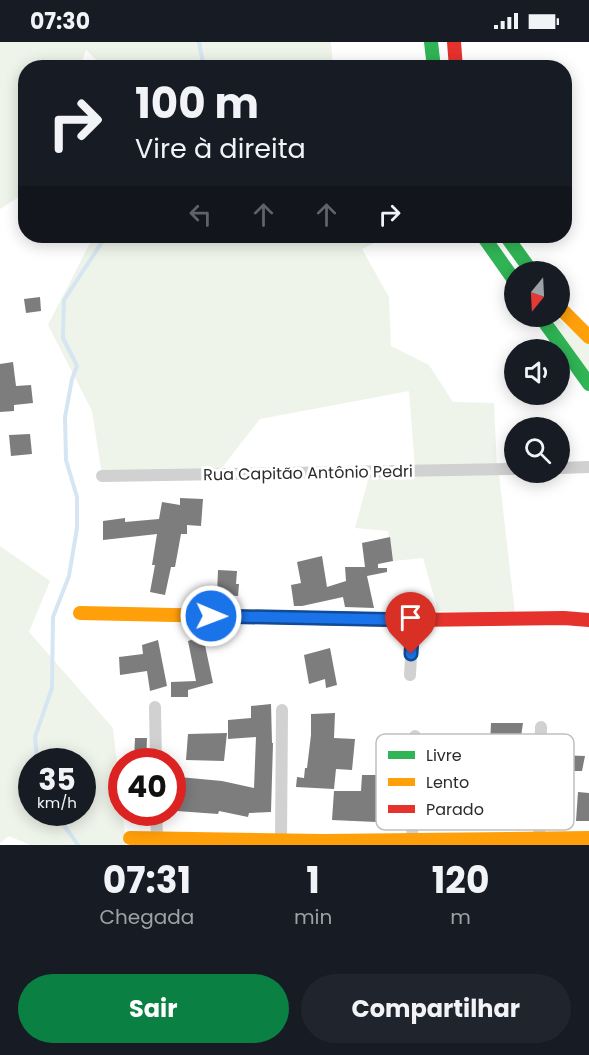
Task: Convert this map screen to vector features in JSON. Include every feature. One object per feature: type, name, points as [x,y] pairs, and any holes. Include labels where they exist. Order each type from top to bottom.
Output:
[{"type":"street","points":[[431,42],[433,60]]},
{"type":"street","points":[[454,42],[455,60]]},
{"type":"street","points":[[488,243],[504,266]]},
{"type":"street","points":[[511,243],[524,261]]},
{"type":"street","points":[[570,319],[589,337]]},
{"type":"street","points":[[548,327],[589,384]]},
{"type":"street","points":[[570,468],[589,467]]},
{"type":"street","name":"Rua Capitão Antônio Pedri","points":[[102,476],[504,469]]},
{"type":"street","points":[[80,613],[413,620],[564,618],[589,620]]},
{"type":"street","points":[[410,675],[413,620]]},
{"type":"street","points":[[155,707],[156,748]]},
{"type":"street","points":[[281,840],[282,710]]},
{"type":"street","points":[[541,726],[541,734]]},
{"type":"street","points":[[157,826],[157,838]]},
{"type":"street","points":[[412,830],[412,840]]},
{"type":"street","points":[[539,830],[539,840]]},
{"type":"street","points":[[130,838],[539,840],[589,838]]},
{"type":"shaded area","points":[[0,42],[331,42],[332,60],[97,60],[86,50],[82,60],[18,60],[18,197],[0,209]]},
{"type":"shaded area","points":[[90,243],[374,243],[362,249],[389,297],[391,346],[429,365],[453,402],[494,403],[497,468],[415,469],[409,391],[260,419],[217,474],[102,475],[92,411],[48,325]]},
{"type":"shaded area","points":[[557,327],[568,327],[589,344],[589,374],[570,346],[570,339],[565,339]]},
{"type":"shaded area","points":[[499,474],[515,614],[438,611],[423,558],[393,561],[388,531],[355,528],[369,476]]},
{"type":"shaded area","points":[[0,546],[50,581],[29,632],[113,728],[115,748],[108,748],[108,826],[124,826],[126,845],[30,845],[9,836],[0,843]]},
{"type":"building","points":[[40,297],[41,311],[26,313],[24,299]]},
{"type":"building","points":[[13,362],[16,386],[31,385],[33,403],[14,405],[14,411],[0,412],[0,364]]},
{"type":"building","points":[[30,434],[32,454],[11,456],[9,435]]},
{"type":"building","points":[[180,498],[203,499],[201,526],[187,525],[187,534],[181,534],[175,567],[171,567],[165,595],[150,592],[157,534],[103,540],[103,521],[125,518],[125,522],[159,519],[162,502],[180,505]]},
{"type":"building","points":[[390,537],[393,561],[378,564],[378,568],[387,568],[387,572],[367,576],[374,608],[345,607],[343,597],[294,606],[291,585],[301,583],[297,562],[322,556],[327,587],[346,581],[345,567],[365,567],[362,543]]},
{"type":"building","points":[[218,570],[237,571],[238,596],[217,595]]},
{"type":"building","points":[[203,636],[213,683],[188,690],[188,697],[171,697],[171,682],[196,681],[188,641]]},
{"type":"building","points":[[158,640],[167,686],[150,691],[147,671],[120,675],[119,657],[143,654],[142,645]]},
{"type":"building","points":[[330,648],[337,685],[326,688],[325,679],[309,684],[304,655]]},
{"type":"building","points":[[271,704],[273,743],[271,812],[249,813],[248,817],[219,811],[218,814],[186,812],[186,778],[222,781],[254,788],[256,737],[228,739],[228,720],[251,718],[251,706]]},
{"type":"building","points":[[335,713],[334,738],[355,739],[352,770],[336,769],[334,789],[296,787],[297,777],[304,778],[305,768],[307,768],[311,714]]},
{"type":"building","points":[[491,723],[523,723],[521,734],[490,734]]},
{"type":"building","points":[[227,733],[224,761],[186,760],[188,734]]},
{"type":"building","points":[[135,738],[147,738],[147,748],[135,748]]},
{"type":"building","points":[[574,756],[585,756],[582,771],[574,771]]},
{"type":"building","points":[[362,775],[376,775],[376,822],[332,820],[334,791],[361,791]]},
{"type":"building","points":[[578,792],[589,793],[589,821],[576,821]]},
{"type":"waterway","points":[[199,42],[202,60]]},
{"type":"waterway","points":[[36,748],[35,737],[52,688],[53,617],[69,576],[77,528],[77,497],[66,460],[65,417],[72,379],[77,366],[63,338],[64,300],[101,243]]},
{"type":"waterway","points":[[64,826],[78,845]]},
{"type":"traffic: fast","points":[[431,42],[433,60]]},
{"type":"traffic: fast","points":[[488,243],[504,266]]},
{"type":"traffic: fast","points":[[511,243],[524,261]]},
{"type":"traffic: fast","points":[[548,327],[589,384]]},
{"type":"traffic: slow","points":[[570,318],[589,337]]},
{"type":"traffic: slow","points":[[80,613],[314,618]]},
{"type":"traffic: slow","points":[[130,838],[323,841],[589,838]]},
{"type":"traffic: jam","points":[[454,42],[455,60]]},
{"type":"traffic: jam","points":[[314,618],[413,620],[564,618],[589,620]]},
{"type":"route","points":[[211,616],[413,620],[411,654]]}]
